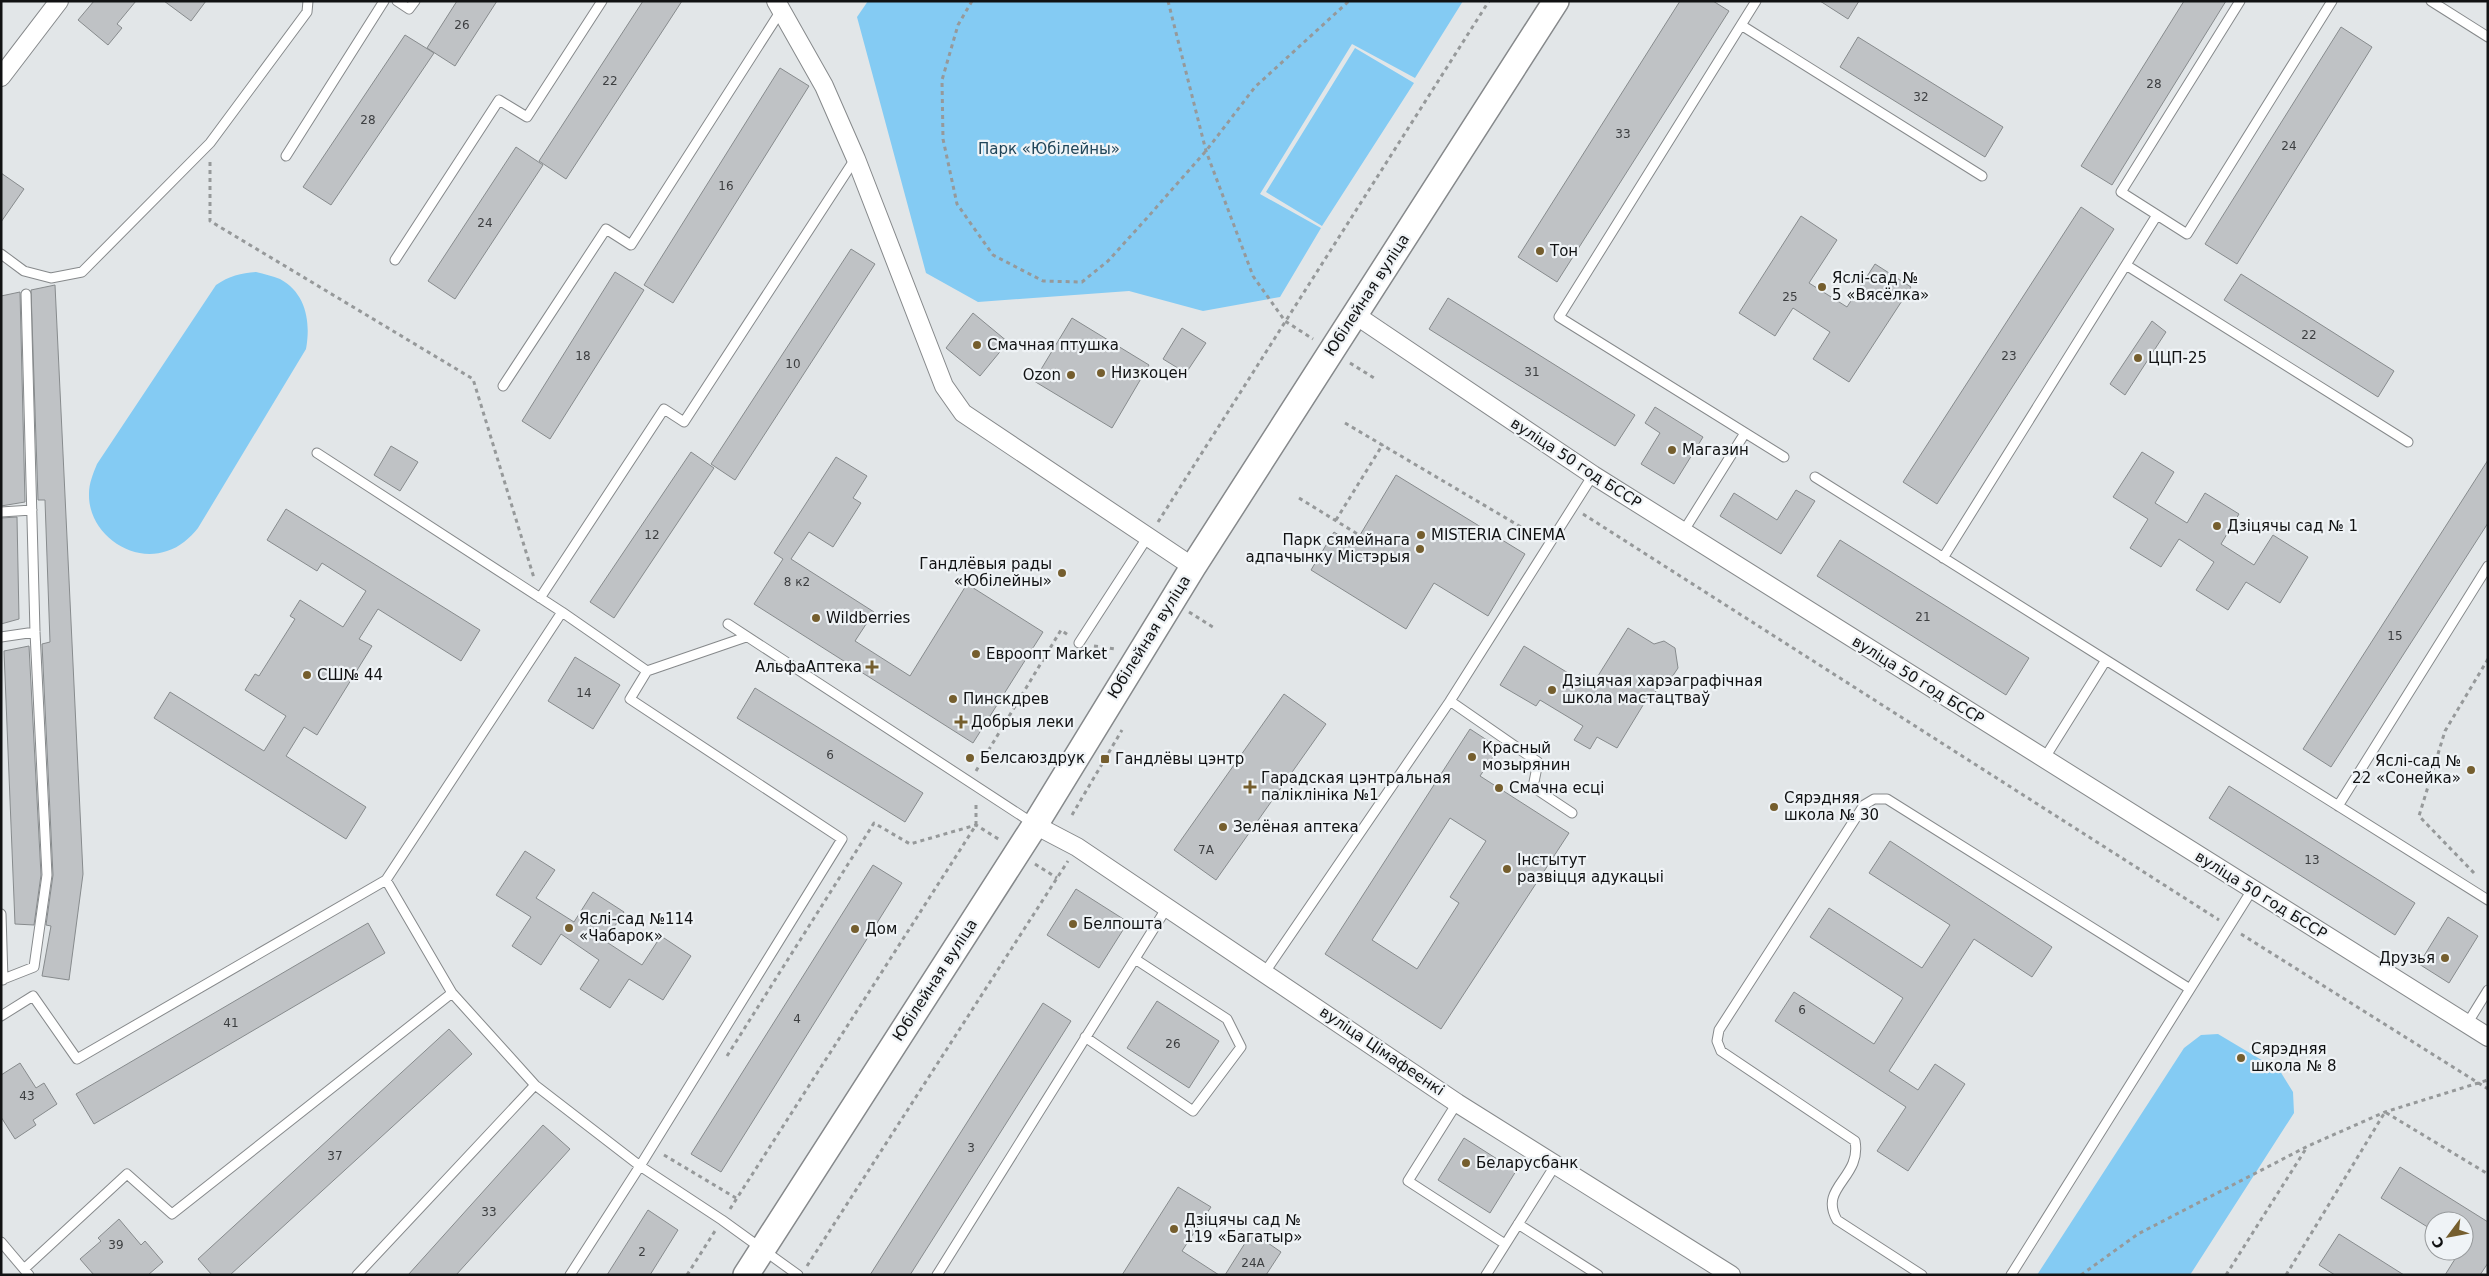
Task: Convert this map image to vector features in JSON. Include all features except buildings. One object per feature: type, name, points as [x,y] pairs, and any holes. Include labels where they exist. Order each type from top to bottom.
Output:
[{"type":"main road","name":"Юбілейная вуліца","points":[[746,1275],[1034,824],[1193,567],[1556,1]]},
{"type":"street","points":[[1,76],[59,1]]},
{"type":"street","points":[[779,5],[824,86],[856,159],[944,386],[964,413],[1147,538],[1193,567]]},
{"type":"street","name":"вуліца 50 год БССР","points":[[1354,314],[1593,475],[2488,1037]]},
{"type":"street","name":"вуліца Цімафеенкі","points":[[1034,824],[1077,847],[1166,909],[1265,972],[1457,1103],[1731,1275]]},
{"type":"lane","points":[[1,254],[24,271],[51,278],[82,272],[210,143],[307,12],[308,1]]},
{"type":"lane","points":[[286,156],[384,1]]},
{"type":"lane","points":[[397,1],[409,9],[414,1]]},
{"type":"lane","points":[[395,260],[499,100],[527,117],[602,1]]},
{"type":"lane","points":[[1756,1],[1559,317],[1784,457]]},
{"type":"lane","points":[[2240,1],[2120,192],[2187,234],[2332,1]]},
{"type":"lane","points":[[2431,1],[2488,37]]},
{"type":"lane","points":[[503,386],[606,228],[631,245],[779,5]]},
{"type":"lane","points":[[1741,25],[1982,176]]},
{"type":"lane","points":[[540,598],[664,409],[684,422],[856,159]]},
{"type":"lane","points":[[1943,558],[2157,215]]},
{"type":"lane","points":[[2126,265],[2408,442]]},
{"type":"lane","points":[[1,914],[2,980],[34,968],[46,875],[34,632],[26,294]]},
{"type":"lane","points":[[1683,532],[1744,433]]},
{"type":"lane","points":[[317,453],[562,612],[647,670]]},
{"type":"lane","points":[[1265,972],[1411,754],[1450,701],[1593,475]]},
{"type":"lane","points":[[1815,477],[2488,900]]},
{"type":"lane","points":[[1,512],[32,510]]},
{"type":"lane","points":[[1080,643],[1147,538]]},
{"type":"lane","points":[[2338,806],[2488,566]]},
{"type":"lane","points":[[1,1016],[33,996],[77,1059],[386,880],[562,612]]},
{"type":"lane","points":[[728,624],[1034,824]]},
{"type":"lane","points":[[1,637],[34,632]]},
{"type":"lane","points":[[570,1275],[640,1166],[842,839],[630,699],[647,670],[746,637]]},
{"type":"lane","points":[[2044,759],[2106,660]]},
{"type":"lane","points":[[1450,701],[1538,762],[1533,787],[1572,813]]},
{"type":"lane","points":[[1922,1275],[1837,1220],[1832,1211],[1832,1198],[1856,1161],[1855,1141],[1721,1051],[1717,1040],[1719,1030],[1864,805],[1874,800],[1887,799],[2190,989]]},
{"type":"lane","points":[[386,880],[452,993],[535,1085],[640,1166],[722,1220],[800,1275]]},
{"type":"lane","points":[[2011,1275],[2252,890]]},
{"type":"lane","points":[[937,1275],[1166,909]]},
{"type":"lane","points":[[1085,1037],[1194,1111],[1241,1048],[1227,1020],[1135,960]]},
{"type":"lane","points":[[2466,1024],[2488,990]]},
{"type":"lane","points":[[1,1242],[26,1272],[127,1174],[172,1214],[452,993]]},
{"type":"lane","points":[[357,1275],[535,1085]]},
{"type":"lane","points":[[1457,1103],[1408,1181],[1506,1244]]},
{"type":"lane","points":[[1486,1275],[1556,1164]]},
{"type":"lane","points":[[1518,1224],[1598,1275]]},
{"type":"path","points":[[972,1],[958,26],[942,80],[943,139],[957,204],[993,255],[1043,281],[1082,282],[1108,261],[1206,151],[1255,87],[1349,1]]},
{"type":"path","points":[[1168,1],[1206,151],[1253,276],[1285,322],[1316,341]]},
{"type":"path","points":[[1147,538],[1489,1]]},
{"type":"path","points":[[210,143],[210,221],[474,378],[540,598]]},
{"type":"path","points":[[1350,363],[1374,378]]},
{"type":"path","points":[[1345,423],[1549,544]]},
{"type":"path","points":[[1336,520],[1383,444]]},
{"type":"path","points":[[1299,498],[1359,535]]},
{"type":"path","points":[[1572,507],[2488,1089]]},
{"type":"path","points":[[1188,611],[1216,629]]},
{"type":"path","points":[[687,1275],[976,825],[976,768],[1060,630],[1080,643],[1116,650]]},
{"type":"path","points":[[2481,881],[2419,816],[2445,731],[2488,659]]},
{"type":"path","points":[[1072,815],[1122,730]]},
{"type":"path","points":[[722,1063],[874,822],[910,844],[976,825],[1000,840]]},
{"type":"path","points":[[800,1275],[1071,856]]},
{"type":"path","points":[[1036,864],[1057,878]]},
{"type":"path","points":[[2081,1275],[2138,1234],[2308,1146],[2385,1112],[2488,1080]]},
{"type":"path","points":[[2385,1112],[2488,1174]]},
{"type":"path","points":[[2286,1275],[2385,1112]]},
{"type":"path","points":[[652,1174],[669,1146]]},
{"type":"path","points":[[2226,1275],[2308,1146]]},
{"type":"path","points":[[664,1155],[736,1198]]},
{"type":"green space","name":"Парк «Юбілейны»","points":[[868,1],[1463,1],[1415,78],[1352,44],[1260,194],[1321,228],[1280,297],[1203,311],[1129,291],[978,302],[926,273],[857,17]]},
{"type":"green space","points":[[1355,48],[1414,83],[1322,226],[1266,192]]},
{"type":"green space","points":[[256,272],[280,279],[296,292],[305,309],[307,319],[306,349],[195,532],[180,545],[167,551],[153,554],[139,553],[126,549],[104,533],[96,521],[91,508],[90,486],[97,464],[216,285],[235,276]]},
{"type":"green space","points":[[2218,1034],[2280,1071],[2293,1092],[2294,1113],[2190,1275],[2037,1275],[2184,1048],[2201,1035]]},
{"type":"place","name":"Тон","points":[[1540,251]]},
{"type":"place","name":"Яслі-сад № 5 «Вясёлка»","points":[[1822,287]]},
{"type":"place","name":"Смачная птушка","points":[[977,345]]},
{"type":"place","name":"ЦЦП-25","points":[[2138,358]]},
{"type":"place","name":"Низкоцен","points":[[1101,373]]},
{"type":"place","name":"Ozon","points":[[1071,375]]},
{"type":"place","name":"Магазин","points":[[1672,450]]},
{"type":"place","name":"Дзіцячы сад № 1","points":[[2217,526]]},
{"type":"place","name":"MISTERIA CINEMA","points":[[1421,535]]},
{"type":"place","name":"Парк сямейнага адпачынку Містэрыя","points":[[1420,549]]},
{"type":"place","name":"Гандлёвыя рады «Юбілейны»","points":[[1062,573]]},
{"type":"place","name":"Wildberries","points":[[816,618]]},
{"type":"place","name":"Евроопт Market","points":[[976,654]]},
{"type":"place","name":"АльфаАптека","points":[[872,667]]},
{"type":"place","name":"СШ№ 44","points":[[307,675]]},
{"type":"place","name":"Дзіцячая харэаграфічная школа мастацтваў","points":[[1552,690]]},
{"type":"place","name":"Пинскдрев","points":[[953,699]]},
{"type":"place","name":"Добрыя леки","points":[[961,722]]},
{"type":"place","name":"Красный мозырянин","points":[[1472,757]]},
{"type":"place","name":"Белсаюздрук","points":[[970,758]]},
{"type":"place","name":"Гандлёвы цэнтр","points":[[1105,759]]},
{"type":"place","name":"Яслі-сад № 22 «Сонейка»","points":[[2471,770]]},
{"type":"place","name":"Гарадская цэнтральная паліклініка №1","points":[[1250,787]]},
{"type":"place","name":"Смачна есцi","points":[[1499,788]]},
{"type":"place","name":"Сярэдняя школа № 30","points":[[1774,807]]},
{"type":"place","name":"Зелёная аптека","points":[[1223,827]]},
{"type":"place","name":"Інстытут развіцця адукацыі","points":[[1507,869]]},
{"type":"place","name":"Белпошта","points":[[1073,924]]},
{"type":"place","name":"Яслі-сад №114 «Чабарок»","points":[[569,928]]},
{"type":"place","name":"Дом","points":[[855,929]]},
{"type":"place","name":"Друзья","points":[[2445,958]]},
{"type":"place","name":"Сярэдняя школа № 8","points":[[2241,1058]]},
{"type":"place","name":"Беларусбанк","points":[[1466,1163]]},
{"type":"place","name":"Дзіцячы сад № 119 «Багатыр»","points":[[1174,1229]]}]
